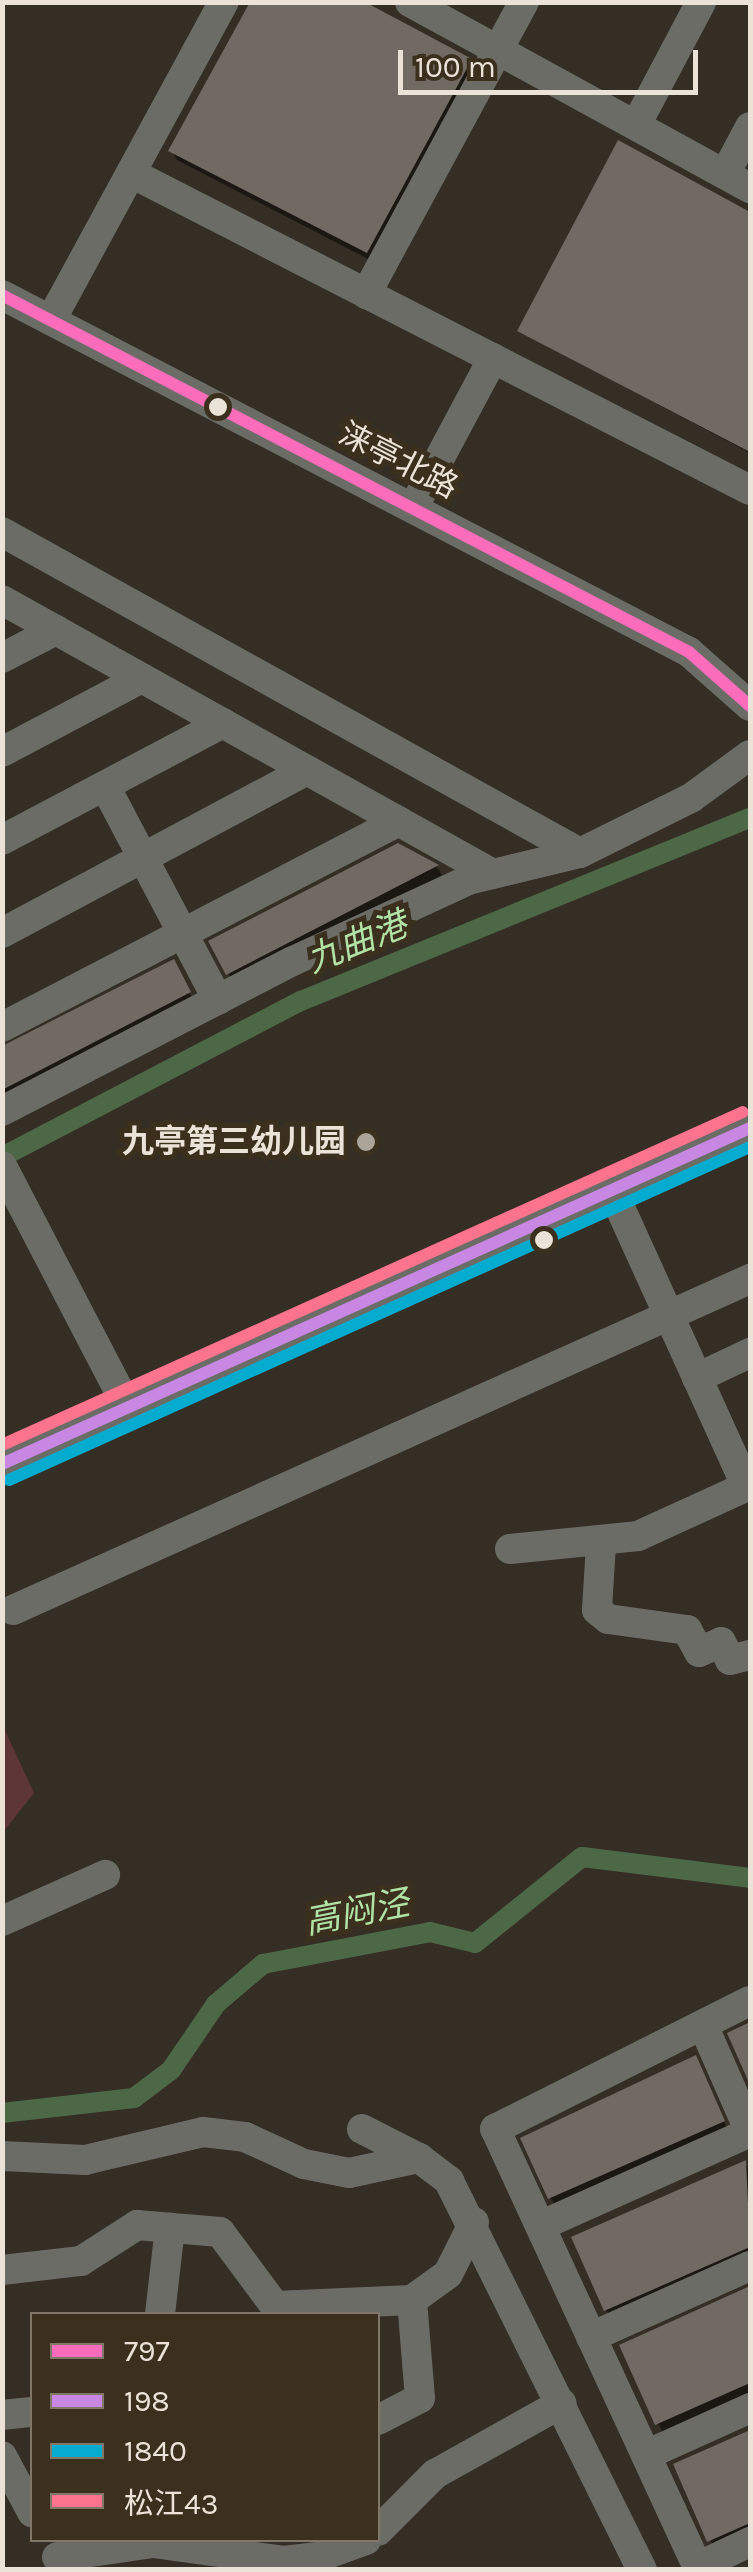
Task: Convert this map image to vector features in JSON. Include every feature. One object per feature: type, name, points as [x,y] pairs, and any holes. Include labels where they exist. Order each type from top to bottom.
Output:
[{"type":"street","points":[[50,320],[224,2]]},
{"type":"street","points":[[410,2],[738,181],[750,127]]},
{"type":"street","points":[[366,294],[524,2]]},
{"type":"street","points":[[636,125],[701,2]]},
{"type":"street","points":[[131,173],[750,490]]},
{"type":"street","name":"涞亭北路","points":[[2,295],[689,652],[747,693]]},
{"type":"street","points":[[413,508],[493,358]]},
{"type":"street","points":[[2,532],[580,853]]},
{"type":"street","points":[[2,600],[493,874]]},
{"type":"street","points":[[2,658],[56,630]]},
{"type":"street","points":[[2,752],[142,678]]},
{"type":"street","points":[[2,840],[223,723]]},
{"type":"street","points":[[2,1112],[218,1000],[493,874],[580,853],[691,798],[750,756]]},
{"type":"street","points":[[2,933],[307,770]]},
{"type":"street","points":[[104,786],[218,1000]]},
{"type":"street","points":[[2,1028],[399,821]]},
{"type":"street","points":[[2,1464],[750,1128]]},
{"type":"street","points":[[2,1166],[128,1408]]},
{"type":"street","points":[[510,1549],[601,1544],[638,1536],[749,1486],[612,1190]]},
{"type":"street","points":[[13,1610],[750,1280]]},
{"type":"street","points":[[698,1378],[750,1353]]},
{"type":"street","points":[[601,1544],[596,1610],[608,1618],[686,1630],[698,1652],[721,1642],[730,1660],[750,1655]]},
{"type":"street","points":[[2,1921],[105,1875]]},
{"type":"street","points":[[750,2001],[495,2129],[698,2568],[750,2542]]},
{"type":"street","points":[[540,2226],[750,2132],[703,2025]]},
{"type":"street","points":[[362,2130],[419,2158],[449,2182],[474,2222],[642,2570]]},
{"type":"street","points":[[2,2156],[85,2160],[203,2132],[245,2138],[304,2164],[349,2173],[419,2158]]},
{"type":"street","points":[[2,2270],[81,2261],[137,2226],[170,2228],[220,2232],[274,2306],[412,2300],[448,2274],[474,2222]]},
{"type":"street","points":[[160,2312],[170,2228]]},
{"type":"street","points":[[592,2338],[750,2266]]},
{"type":"street","points":[[380,2419],[420,2398],[412,2300]]},
{"type":"street","points":[[380,2530],[435,2474],[562,2404]]},
{"type":"street","points":[[646,2455],[750,2408]]},
{"type":"street","points":[[2,2415],[30,2412]]},
{"type":"street","points":[[2,2456],[30,2508]]},
{"type":"street","points":[[56,2555],[153,2543],[284,2561],[322,2556],[360,2542]]},
{"type":"shaded area","points":[[3,1726],[34,1793],[3,1832]]},
{"type":"building","points":[[250,2],[365,2],[472,59],[367,253],[168,151]]},
{"type":"building","points":[[618,140],[750,212],[750,452],[517,331]]},
{"type":"building","points":[[398,843],[439,865],[226,975],[208,941]]},
{"type":"building","points":[[174,959],[191,992],[2,1090],[2,1046]]},
{"type":"building","points":[[750,2022],[750,2085],[727,2033]]},
{"type":"building","points":[[696,2055],[725,2121],[548,2199],[520,2138]]},
{"type":"building","points":[[746,2160],[750,2247],[604,2311],[571,2237]]},
{"type":"building","points":[[750,2286],[750,2383],[655,2425],[619,2345]]},
{"type":"building","points":[[750,2430],[750,2523],[707,2542],[673,2464]]},
{"type":"waterway","name":"九曲港","points":[[2,1157],[301,1001],[750,818]]},
{"type":"waterway","name":"高闷泾","points":[[2,2113],[134,2098],[171,2070],[216,2004],[263,1964],[430,1932],[475,1943],[582,1857],[750,1878]]},
{"type":"transit line","name":"797","points":[[2,295],[689,652],[750,706]]},
{"type":"transit line","name":"松江43","points":[[2,1445],[743,1112]]},
{"type":"transit line","name":"198","points":[[2,1464],[750,1128]]},
{"type":"transit line","name":"1840","points":[[9,1480],[750,1147]]},
{"type":"place","name":"九亭第三幼儿园","points":[[366,1142]]}]
